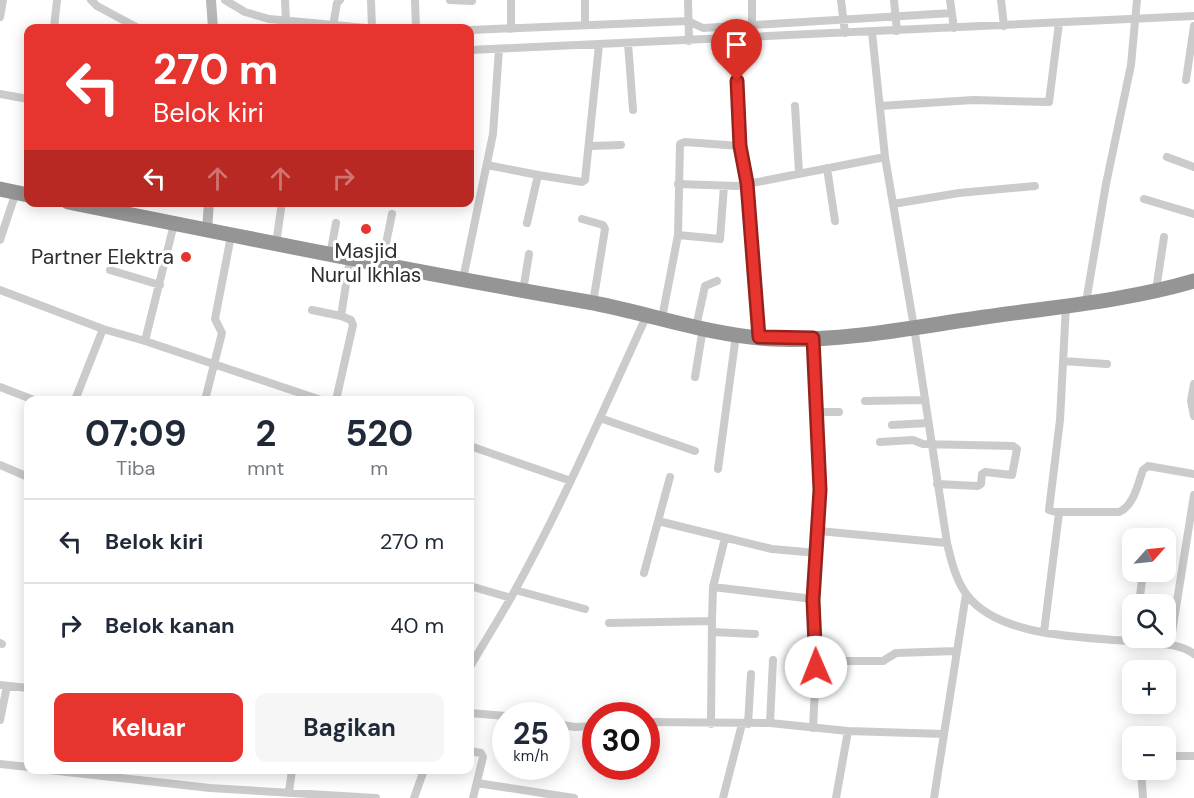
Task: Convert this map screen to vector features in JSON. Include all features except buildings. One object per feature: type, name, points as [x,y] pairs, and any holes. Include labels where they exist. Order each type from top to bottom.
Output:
[{"type":"highway","points":[[0,189],[22,193]]},
{"type":"highway","points":[[92,207],[350,259],[592,303],[700,328],[759,337],[813,338],[915,327],[1086,302],[1194,281]]},
{"type":"main road","points":[[211,0],[213,24]]},
{"type":"main road","points":[[207,230],[209,207]]},
{"type":"street","points":[[0,17],[3,0]]},
{"type":"street","points":[[54,24],[57,0]]},
{"type":"street","points":[[92,0],[97,6],[126,24]]},
{"type":"street","points":[[225,0],[245,12],[286,21],[314,24]]},
{"type":"street","points":[[285,0],[286,21]]},
{"type":"street","points":[[333,24],[337,3],[340,0]]},
{"type":"street","points":[[371,0],[372,24]]},
{"type":"street","points":[[415,0],[416,24]]},
{"type":"street","points":[[450,0],[472,1]]},
{"type":"street","points":[[511,0],[511,28]]},
{"type":"street","points":[[585,0],[585,23]]},
{"type":"street","points":[[688,0],[689,40]]},
{"type":"street","points":[[752,0],[752,24]]},
{"type":"street","points":[[841,0],[845,33]]},
{"type":"street","points":[[894,0],[897,31]]},
{"type":"street","points":[[950,0],[954,28]]},
{"type":"street","points":[[1001,0],[1004,26]]},
{"type":"street","points":[[1086,302],[1106,184],[1131,65],[1137,20],[1137,0]]},
{"type":"street","points":[[474,30],[585,23],[688,21],[703,28],[952,13]]},
{"type":"street","points":[[474,50],[1194,16]]},
{"type":"street","points":[[880,106],[973,100],[1049,102],[1059,23]]},
{"type":"street","points":[[735,25],[740,146],[747,183],[759,337]]},
{"type":"street","points":[[1186,80],[1194,26]]},
{"type":"street","points":[[872,32],[885,157],[915,327],[946,543],[955,572],[966,594],[980,608],[1002,622],[1023,629],[1044,632],[1122,639]]},
{"type":"street","points":[[628,43],[633,110]]},
{"type":"street","points":[[487,165],[584,182],[590,146],[599,45]]},
{"type":"street","points":[[464,279],[493,134],[499,49]]},
{"type":"street","points":[[0,94],[24,98]]},
{"type":"street","points":[[795,106],[799,173]]},
{"type":"street","points":[[474,657],[513,594],[571,481],[600,418],[655,316],[678,235],[678,162],[682,143],[740,146]]},
{"type":"street","points":[[590,146],[621,145]]},
{"type":"street","points":[[678,184],[724,186],[747,183],[885,157]]},
{"type":"street","points":[[1167,157],[1194,167]]},
{"type":"street","points":[[827,168],[835,221]]},
{"type":"street","points":[[527,223],[538,175]]},
{"type":"street","points":[[678,235],[720,239],[724,186]]},
{"type":"street","points":[[893,204],[959,193],[1035,186]]},
{"type":"street","points":[[0,240],[22,193]]},
{"type":"street","points":[[1144,200],[1194,214]]},
{"type":"street","points":[[276,244],[281,207]]},
{"type":"street","points":[[382,263],[392,214]]},
{"type":"street","points":[[582,219],[603,225],[605,229],[592,303]]},
{"type":"street","points":[[330,255],[336,223]]},
{"type":"street","points":[[145,341],[174,224]]},
{"type":"street","points":[[206,396],[222,333],[215,319],[231,236]]},
{"type":"street","points":[[1156,290],[1164,237]]},
{"type":"street","points":[[523,291],[529,254]]},
{"type":"street","points":[[341,316],[350,259]]},
{"type":"street","points":[[110,270],[160,285]]},
{"type":"street","points":[[695,377],[705,286],[717,281]]},
{"type":"street","points":[[0,290],[103,329],[309,396]]},
{"type":"street","points":[[1066,305],[1060,420],[1050,510],[1058,512],[1119,512],[1125,510],[1143,470],[1148,466],[1194,474]]},
{"type":"street","points":[[312,310],[341,316],[351,321],[353,325],[337,396]]},
{"type":"street","points":[[77,396],[103,329]]},
{"type":"street","points":[[718,469],[736,335]]},
{"type":"street","points":[[813,338],[820,490],[813,600],[816,661],[813,728]]},
{"type":"street","points":[[1063,361],[1107,364]]},
{"type":"street","points":[[1194,384],[1191,401],[1194,416]]},
{"type":"street","points":[[0,387],[24,396]]},
{"type":"street","points":[[865,401],[925,400]]},
{"type":"street","points":[[816,412],[839,412]]},
{"type":"street","points":[[600,418],[695,451]]},
{"type":"street","points":[[892,424],[928,423]]},
{"type":"street","points":[[880,442],[913,440],[932,443],[1013,446],[1017,449],[1012,475],[985,472],[979,486],[937,484]]},
{"type":"street","points":[[474,447],[571,481]]},
{"type":"street","points":[[0,465],[24,475]]},
{"type":"street","points":[[644,573],[670,477]]},
{"type":"street","points":[[1176,608],[1194,495]]},
{"type":"street","points":[[1044,632],[1058,512]]},
{"type":"street","points":[[658,521],[772,549],[817,553]]},
{"type":"street","points":[[819,531],[946,543]]},
{"type":"street","points":[[711,724],[713,587],[725,538]]},
{"type":"street","points":[[474,587],[585,609]]},
{"type":"street","points":[[713,587],[813,600]]},
{"type":"street","points":[[934,798],[966,594]]},
{"type":"street","points":[[609,623],[712,621]]},
{"type":"street","points":[[712,632],[755,634]]},
{"type":"street","points":[[1176,647],[1194,654]]},
{"type":"street","points":[[816,661],[883,661],[896,653],[956,651]]},
{"type":"street","points":[[770,723],[773,660]]},
{"type":"street","points":[[723,798],[745,724],[751,674]]},
{"type":"street","points":[[0,720],[3,686],[24,688]]},
{"type":"street","points":[[474,713],[492,715]]},
{"type":"street","points":[[660,722],[770,723],[813,728],[944,734]]},
{"type":"street","points":[[836,798],[848,730]]},
{"type":"street","points":[[473,798],[483,757],[481,753],[474,752]]},
{"type":"street","points":[[1176,756],[1194,756]]},
{"type":"street","points":[[0,764],[24,767]]},
{"type":"street","points":[[85,774],[210,788],[376,798]]},
{"type":"street","points":[[289,792],[291,774]]},
{"type":"street","points":[[414,798],[423,774]]},
{"type":"street","points":[[1142,780],[1143,798]]},
{"type":"street","points":[[477,783],[524,794],[574,798]]},
{"type":"place","name":"Masjid Nurul Ikhlas","points":[[366,229]]},
{"type":"place","name":"Partner Elektra","points":[[186,257]]},
{"type":"route","points":[[737,81],[740,146],[747,183],[759,337],[813,338],[820,490],[813,600],[816,667]]}]
